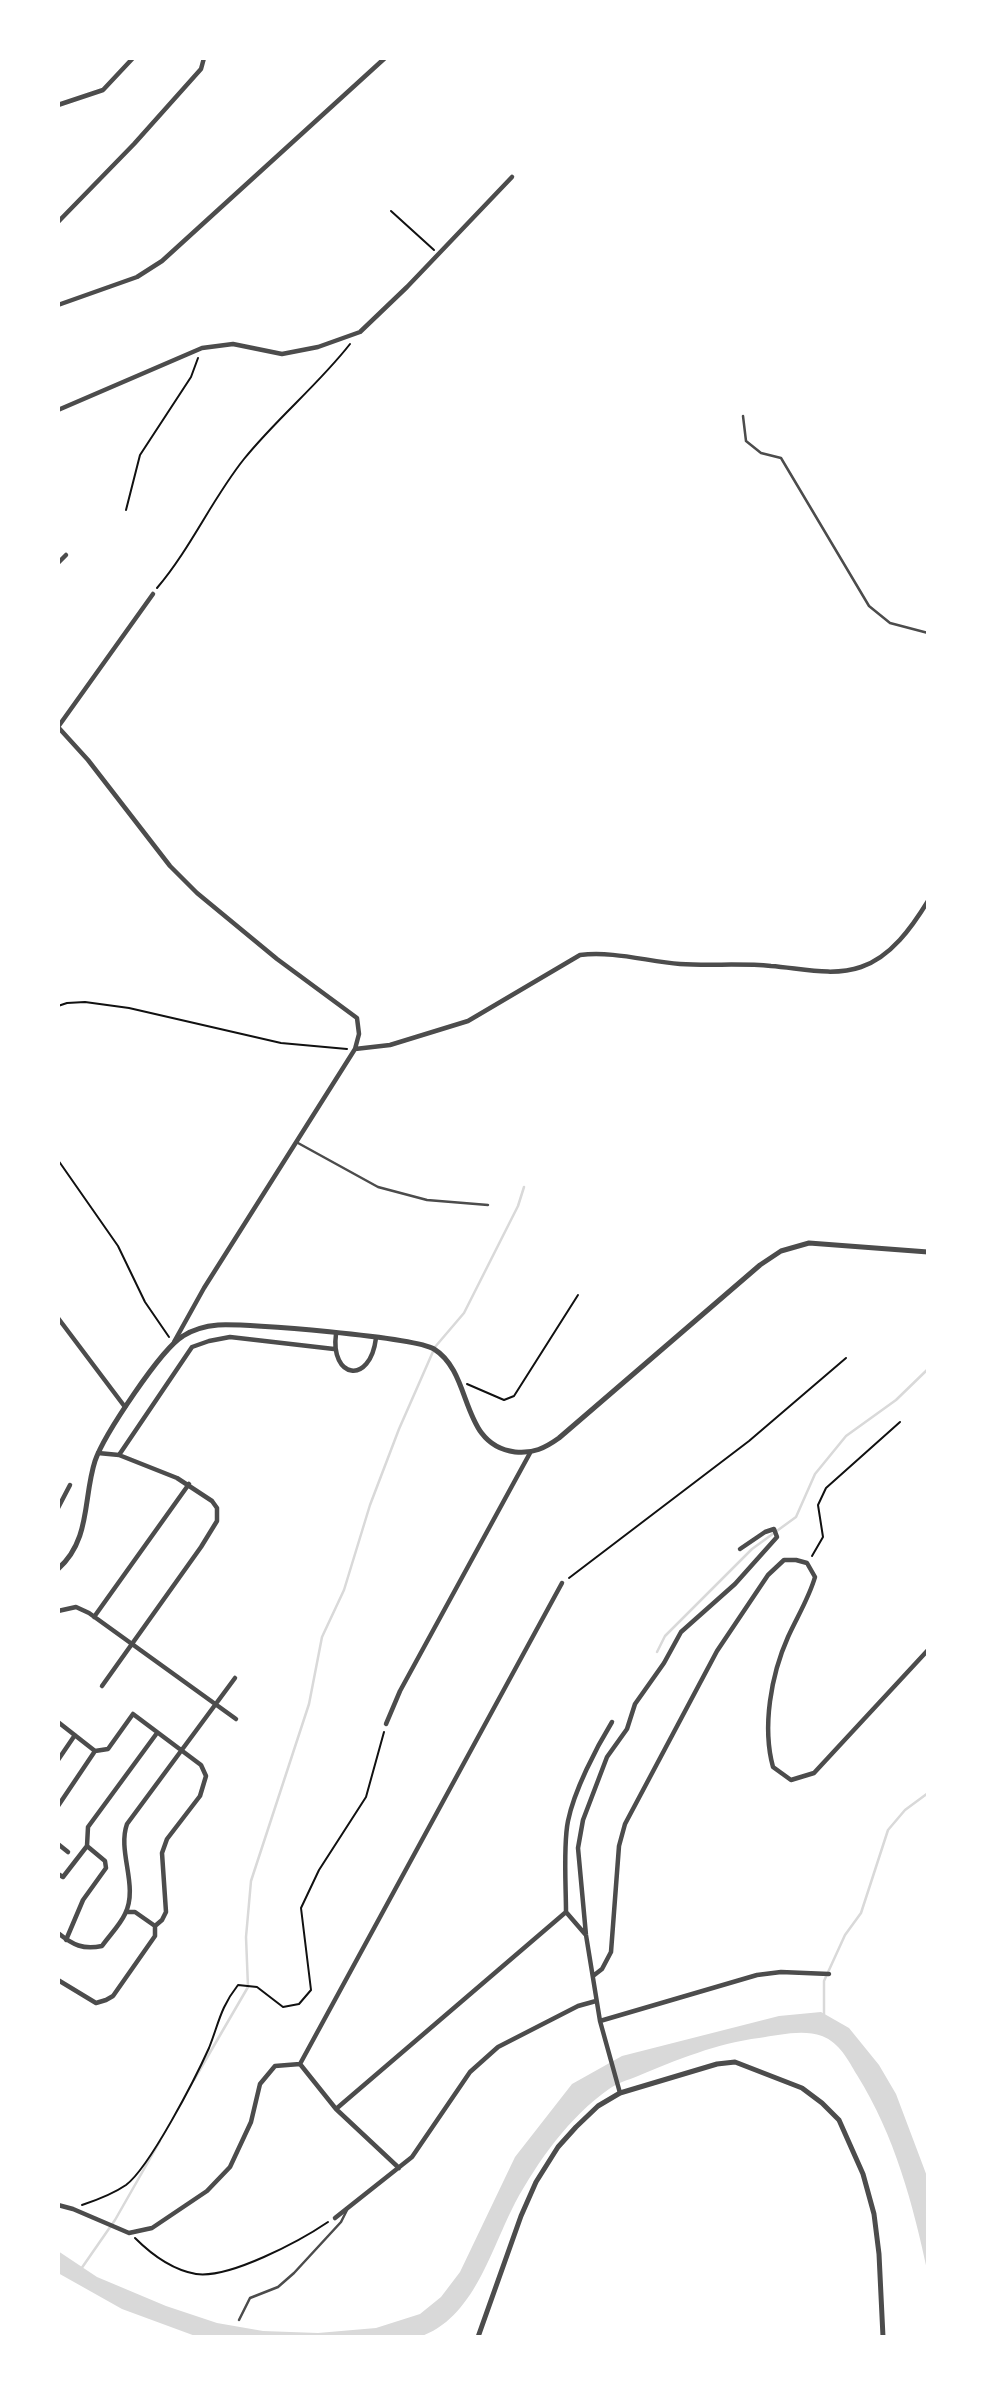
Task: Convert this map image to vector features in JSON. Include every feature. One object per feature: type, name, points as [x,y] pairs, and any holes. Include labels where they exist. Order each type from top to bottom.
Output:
[{"type":"street","points":[[58,105],[103,90],[132,58]]},
{"type":"street","points":[[58,222],[134,144],[201,69],[204,58]]},
{"type":"street","points":[[58,305],[137,277],[162,261],[385,58]]},
{"type":"street","points":[[58,410],[202,348],[233,345],[282,354],[318,347],[360,332],[512,177]]},
{"type":"street","points":[[58,563],[66,555]]},
{"type":"street","points":[[58,1569],[70,1555],[82,1532],[92,1472],[98,1453],[126,1408],[174,1343],[204,1288],[355,1049],[359,1034],[357,1018],[277,959],[197,893],[155,848],[88,760],[58,727],[153,594]]},
{"type":"street","points":[[355,1049],[390,1045],[468,1021],[579,955],[599,953],[681,964],[768,965],[843,971],[862,967],[880,958],[912,927],[928,901]]},
{"type":"street","points":[[174,1343],[198,1329],[226,1325],[417,1343],[433,1348],[450,1364],[474,1422],[485,1438],[507,1451],[530,1452],[544,1448],[559,1438],[760,1265],[785,1249],[809,1243],[928,1252]]},
{"type":"street","points":[[58,1318],[126,1408]]},
{"type":"street","points":[[336,1334],[334,1349],[342,1366],[350,1370],[361,1370],[370,1363],[376,1338]]},
{"type":"street","points":[[119,1455],[192,1347],[230,1337],[334,1349]]},
{"type":"street","points":[[386,1724],[400,1691],[530,1452]]},
{"type":"street","points":[[98,1453],[119,1455],[162,1470],[189,1485],[212,1501],[216,1508],[217,1521],[102,1686]]},
{"type":"street","points":[[58,1508],[70,1485]]},
{"type":"street","points":[[94,1617],[189,1485]]},
{"type":"street","points":[[619,2089],[600,2021],[586,1935],[578,1848],[583,1820],[607,1757],[627,1729],[635,1704],[664,1663],[681,1632],[735,1584],[777,1537],[774,1529],[740,1549]]},
{"type":"street","points":[[593,1976],[607,1962],[611,1952],[619,1846],[625,1824],[717,1651],[768,1576],[784,1560],[807,1563],[816,1577],[786,1640],[774,1678],[768,1727],[769,1751],[773,1767],[791,1780],[814,1773],[928,1650]]},
{"type":"street","points":[[300,2064],[562,1583]]},
{"type":"street","points":[[58,1611],[76,1608],[94,1617],[236,1720]]},
{"type":"street","points":[[58,1933],[66,1940],[86,1949],[102,1946],[126,1912],[129,1894],[122,1836],[127,1824],[235,1678]]},
{"type":"street","points":[[58,1806],[95,1751],[108,1749],[133,1714],[201,1765],[206,1776],[200,1796],[167,1839],[162,1853],[166,1912],[155,1926],[155,1936],[113,1996],[96,2003],[58,1980]]},
{"type":"street","points":[[58,1722],[95,1751]]},
{"type":"street","points":[[586,1935],[566,1912],[567,1824],[601,1737],[612,1722]]},
{"type":"street","points":[[58,1874],[63,1878],[86,1846],[88,1827],[157,1733]]},
{"type":"street","points":[[58,1760],[75,1735]]},
{"type":"street","points":[[58,1844],[68,1852]]},
{"type":"street","points":[[66,1940],[83,1900],[106,1868],[105,1861],[86,1846]]},
{"type":"street","points":[[126,1912],[135,1912],[155,1926]]},
{"type":"street","points":[[336,2109],[566,1912]]},
{"type":"street","points":[[600,2021],[757,1975],[781,1972],[829,1974]]},
{"type":"street","points":[[335,2218],[412,2157],[470,2072],[482,2059],[498,2047],[578,2006],[596,2001]]},
{"type":"street","points":[[478,2337],[521,2216],[536,2182],[558,2147],[576,2127],[619,2089],[717,2064],[735,2062],[802,2088],[839,2120],[863,2174],[874,2214],[883,2337]]},
{"type":"street","points":[[300,2064],[336,2109],[399,2168]]},
{"type":"street","points":[[58,2205],[129,2233],[152,2228],[207,2191],[230,2167],[251,2122],[260,2084],[275,2066],[300,2064]]},
{"type":"lane","points":[[743,416],[746,441],[761,453],[781,458],[855,584],[877,614],[902,627],[928,633]]},
{"type":"lane","points":[[296,1142],[379,1186],[428,1200],[488,1205]]},
{"type":"lane","points":[[239,2320],[250,2298],[278,2287],[294,2273],[341,2222],[349,2207]]},
{"type":"path","points":[[391,211],[439,254]]},
{"type":"path","points":[[153,594],[173,569],[243,461],[360,332]]},
{"type":"path","points":[[126,510],[140,455],[191,377],[202,348]]},
{"type":"path","points":[[58,1006],[85,1002],[129,1008],[281,1043],[355,1049]]},
{"type":"path","points":[[58,1160],[118,1246],[145,1302],[174,1343]]},
{"type":"path","points":[[459,1383],[468,1384],[504,1400],[514,1395],[578,1295]]},
{"type":"path","points":[[562,1583],[749,1441],[846,1358]]},
{"type":"path","points":[[807,1563],[822,1537],[818,1504],[825,1488],[900,1422]]},
{"type":"path","points":[[73,2209],[100,2199],[127,2183],[153,2151],[208,2048],[225,2001],[238,1985],[257,1987],[283,2007],[299,2004],[311,1990],[300,1908],[319,1870],[366,1797],[386,1724]]},
{"type":"path","points":[[129,2233],[160,2259],[194,2274],[212,2274],[283,2248],[335,2218]]},
{"type":"shaded area","points":[[821,2012],[849,2028],[879,2065],[896,2094],[928,2179],[928,2274],[901,2171],[870,2098],[839,2047],[822,2036],[799,2033],[744,2040],[697,2053],[619,2083],[594,2100],[568,2126],[534,2171],[467,2299],[454,2315],[438,2328],[419,2337],[198,2337],[122,2309],[58,2273],[58,2251],[97,2277],[166,2306],[217,2323],[263,2331],[318,2333],[376,2328],[420,2314],[441,2297],[460,2272],[515,2157],[572,2084],[622,2056],[779,2016]]},
{"type":"waterway","points":[[194,2080],[248,1987],[246,1937],[251,1881],[309,1704],[322,1637],[344,1590],[370,1505],[435,1347],[464,1313],[518,1206],[524,1187]]},
{"type":"waterway","points":[[657,1652],[665,1636],[752,1549],[796,1517],[815,1474],[846,1436],[896,1400],[928,1369]]},
{"type":"waterway","points":[[824,2016],[824,1981],[845,1935],[861,1913],[888,1830],[905,1810],[928,1793]]},
{"type":"waterway","points":[[81,2269],[115,2220],[160,2141]]}]
